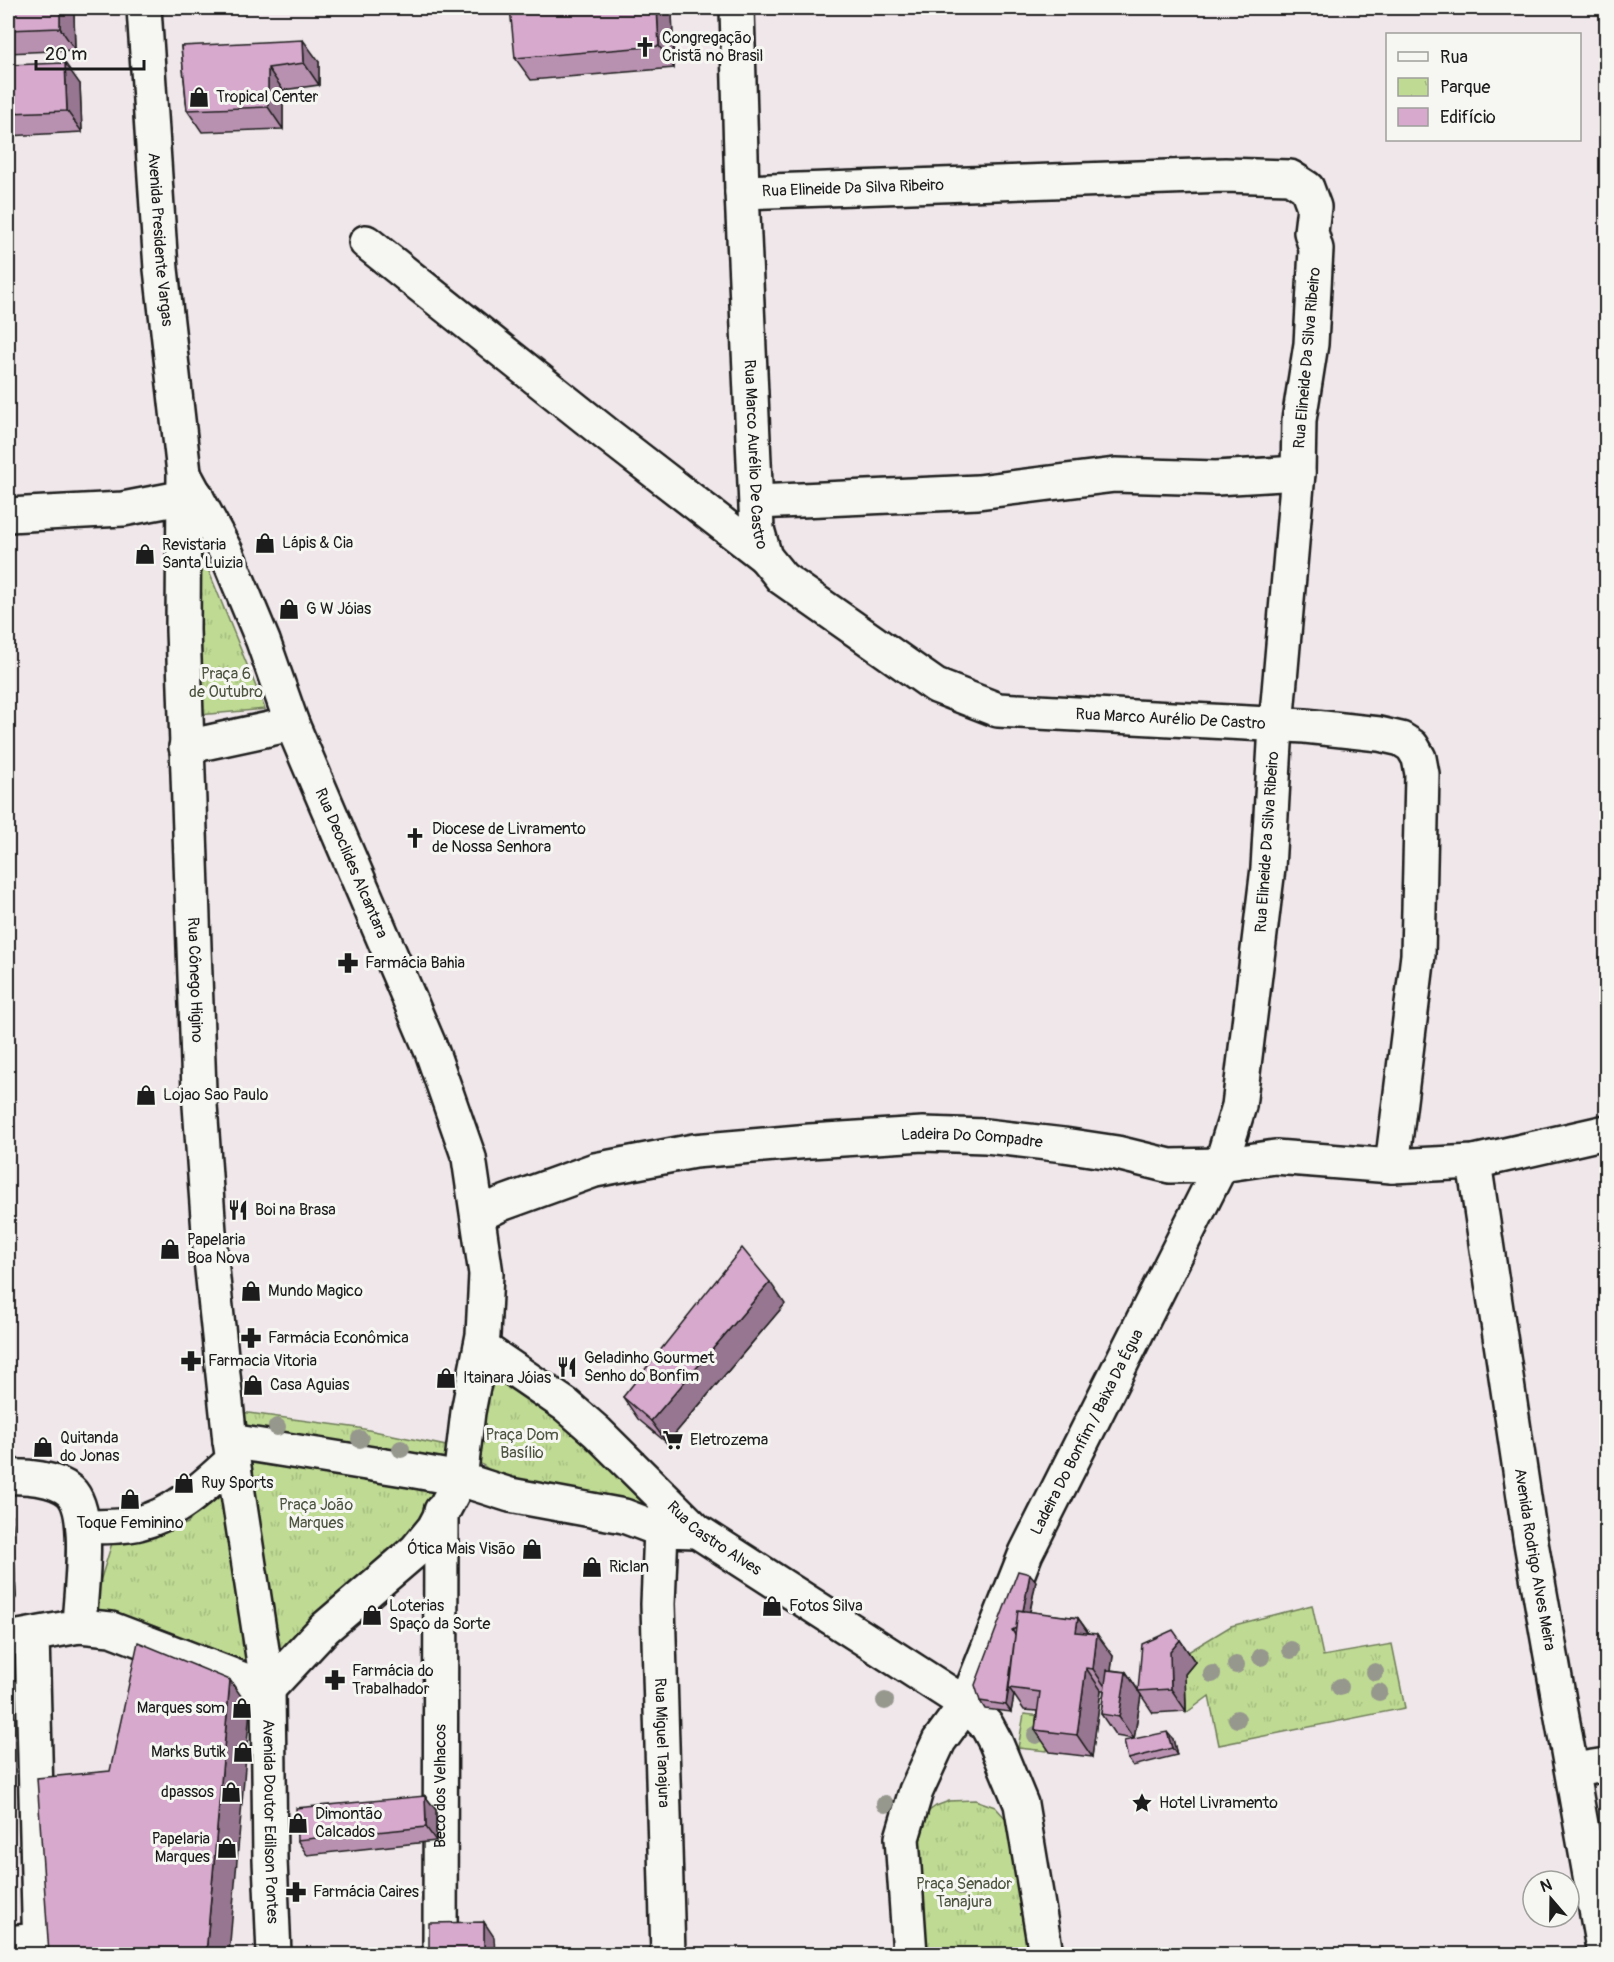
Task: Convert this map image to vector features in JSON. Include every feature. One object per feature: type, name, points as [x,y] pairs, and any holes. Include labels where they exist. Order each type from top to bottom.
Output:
[{"type":"street","name":"Avenida Presidente Vargas","points":[[144,8],[161,269],[188,489]]},
{"type":"street","name":"Rua Marco Aurélio De Castro","points":[[737,8],[742,192],[757,530],[765,557],[782,578],[936,686],[998,710],[1319,728],[1390,736],[1412,746],[1419,758],[1422,774],[1418,955],[1392,1166]]},
{"type":"street","name":"Rua Elineide Da Silva Ribeiro","points":[[742,192],[1225,175],[1290,177],[1307,188],[1314,207],[1311,232],[1316,249],[1311,344],[1299,420],[1298,472],[1276,726],[1268,868],[1239,1106],[1221,1166]]},
{"type":"street","points":[[366,242],[765,557]]},
{"type":"street","points":[[757,502],[978,492],[1115,475],[1216,478],[1298,472]]},
{"type":"street","points":[[8,515],[123,509],[188,489]]},
{"type":"street","name":"Rua Deoclides Alcantara","points":[[188,489],[231,563],[292,724],[432,1052],[469,1158],[486,1274],[481,1347]]},
{"type":"street","name":"Rua Cônego Higino","points":[[188,489],[182,583],[199,1091],[212,1260],[231,1451]]},
{"type":"street","points":[[186,747],[292,724]]},
{"type":"street","points":[[1474,1162],[1606,1132]]},
{"type":"street","name":"Ladeira Do Compadre","points":[[479,1215],[501,1204],[595,1170],[694,1151],[911,1134],[986,1136],[1064,1145],[1117,1153],[1170,1166],[1221,1166],[1275,1157],[1392,1166],[1474,1162]]},
{"type":"street","name":"Avenida Rodrigo Alves Meira","points":[[1474,1162],[1530,1537],[1604,1954]]},
{"type":"street","name":"Ladeira Do Bonfim / Baixa Da Égua","points":[[910,1954],[902,1838],[916,1791],[939,1741],[966,1704],[1026,1552],[1221,1166]]},
{"type":"street","points":[[268,1689],[325,1628],[416,1550],[434,1528],[441,1510],[459,1479],[468,1412],[481,1347]]},
{"type":"street","name":"Rua Castro Alves","points":[[481,1347],[566,1405],[597,1432],[697,1531],[966,1704]]},
{"type":"street","points":[[231,1451],[459,1479],[510,1495],[624,1516],[661,1530],[697,1531]]},
{"type":"street","points":[[83,1527],[139,1523],[166,1513],[195,1495],[231,1451]]},
{"type":"street","points":[[231,1451],[268,1689]]},
{"type":"street","points":[[8,1477],[34,1478],[69,1490],[80,1506],[83,1527],[79,1626]]},
{"type":"street","name":"Beco dos Velhacos","points":[[440,1954],[441,1510]]},
{"type":"street","name":"Rua Miguel Tanajura","points":[[661,1530],[658,1616],[668,1954]]},
{"type":"street","points":[[29,1946],[20,1637],[79,1626],[111,1629],[268,1689]]},
{"type":"street","name":"Avenida Doutor Edilson Pontes","points":[[268,1689],[270,1860],[274,1954]]},
{"type":"street","points":[[966,1704],[987,1726],[1018,1796],[1046,1954]]},
{"type":"street","points":[[1573,1770],[1606,1765]]},
{"type":"green space","name":"Praça 6 de Outubro","points":[[201,552],[265,709],[199,715],[198,634]]},
{"type":"green space","name":"Praça Dom Basílio","points":[[497,1376],[660,1497],[648,1530],[502,1479],[473,1458],[483,1411]]},
{"type":"green space","name":"Praça João Marques","points":[[241,1412],[359,1428],[446,1446],[461,1496],[408,1561],[271,1705],[88,1620],[113,1540],[148,1538],[188,1523],[216,1489]]},
{"type":"green space","points":[[1312,1605],[1323,1656],[1392,1644],[1405,1708],[1219,1745],[1209,1696],[1186,1713],[1185,1674],[1195,1662],[1188,1652],[1231,1626]]},
{"type":"green space","points":[[1024,1714],[1051,1717],[1047,1751],[1018,1748]]},
{"type":"green space","name":"Praça Senador Tanajura","points":[[975,1800],[995,1807],[1008,1821],[1036,1954],[911,1954],[908,1838],[922,1816],[936,1806],[949,1801]]},
{"type":"building","points":[[8,8],[60,8],[60,28],[8,30]]},
{"type":"building","points":[[510,8],[657,8],[659,46],[515,58]]},
{"type":"building","points":[[303,40],[304,63],[268,68],[268,107],[187,110],[181,46]]},
{"type":"building","points":[[65,63],[67,111],[8,113],[8,65]]},
{"type":"building","points":[[742,1248],[770,1282],[651,1421],[623,1397]]},
{"type":"building","points":[[1018,1571],[1030,1574],[1023,1611],[1018,1610],[1016,1628],[1012,1630],[1015,1635],[1006,1705],[980,1701],[975,1685]]},
{"type":"building","points":[[1018,1610],[1078,1618],[1076,1632],[1097,1634],[1093,1669],[1086,1668],[1077,1735],[1035,1730],[1040,1692],[1009,1688]]},
{"type":"building","points":[[1173,1630],[1180,1640],[1170,1652],[1171,1689],[1138,1691],[1142,1644]]},
{"type":"building","points":[[138,1642],[230,1680],[206,1954],[49,1954],[37,1778],[110,1771]]},
{"type":"building","points":[[1107,1670],[1126,1672],[1119,1717],[1101,1714]]},
{"type":"building","points":[[1167,1732],[1172,1748],[1128,1759],[1124,1741]]},
{"type":"building","points":[[425,1796],[426,1827],[297,1840],[296,1808]]},
{"type":"building","points":[[484,1922],[484,1954],[429,1954],[429,1923]]},
{"type":"place","name":"Congregação Cristã no Brasil","points":[[645,47]]},
{"type":"place","name":"Tropical Center","points":[[199,97]]},
{"type":"place","name":"Lápis & Cia","points":[[265,543]]},
{"type":"place","name":"Revistaria Santa Luizia","points":[[145,554]]},
{"type":"place","name":"G W Jóias","points":[[289,609]]},
{"type":"place","name":"Diocese de Livramento de Nossa Senhora","points":[[415,838]]},
{"type":"place","name":"Farmácia Bahia","points":[[348,963]]},
{"type":"place","name":"Lojao Sao Paulo","points":[[146,1095]]},
{"type":"place","name":"Boi na Brasa","points":[[238,1210]]},
{"type":"place","name":"Papelaria Boa Nova","points":[[170,1249]]},
{"type":"place","name":"Mundo Magico","points":[[251,1291]]},
{"type":"place","name":"Farmácia Econômica","points":[[251,1338]]},
{"type":"place","name":"Farmacia Vitoria","points":[[191,1361]]},
{"type":"place","name":"Geladinho Gourmet Senho do Bonfim","points":[[567,1367]]},
{"type":"place","name":"Itainara Jóias","points":[[446,1378]]},
{"type":"place","name":"Casa Aguias","points":[[253,1385]]},
{"type":"place","name":"Eletrozema","points":[[673,1440]]},
{"type":"place","name":"Quitanda do Jonas","points":[[43,1447]]},
{"type":"place","name":"Ruy Sports","points":[[184,1483]]},
{"type":"place","name":"Toque Feminino","points":[[130,1499]]},
{"type":"place","name":"Ótica Mais Visão","points":[[532,1549]]},
{"type":"place","name":"Riclan","points":[[592,1567]]},
{"type":"place","name":"Fotos Silva","points":[[772,1606]]},
{"type":"place","name":"Loterias Spaço da Sorte","points":[[372,1615]]},
{"type":"place","name":"Farmácia do Trabalhador","points":[[335,1680]]},
{"type":"place","name":"Marques som","points":[[242,1708]]},
{"type":"place","name":"Marks Butik","points":[[243,1752]]},
{"type":"place","name":"dpassos","points":[[231,1792]]},
{"type":"place","name":"Hotel Livramento","points":[[1142,1803]]},
{"type":"place","name":"Dimontão Calcados","points":[[298,1823]]},
{"type":"place","name":"Papelaria Marques","points":[[227,1848]]},
{"type":"place","name":"Farmácia Caires","points":[[296,1892]]}]
